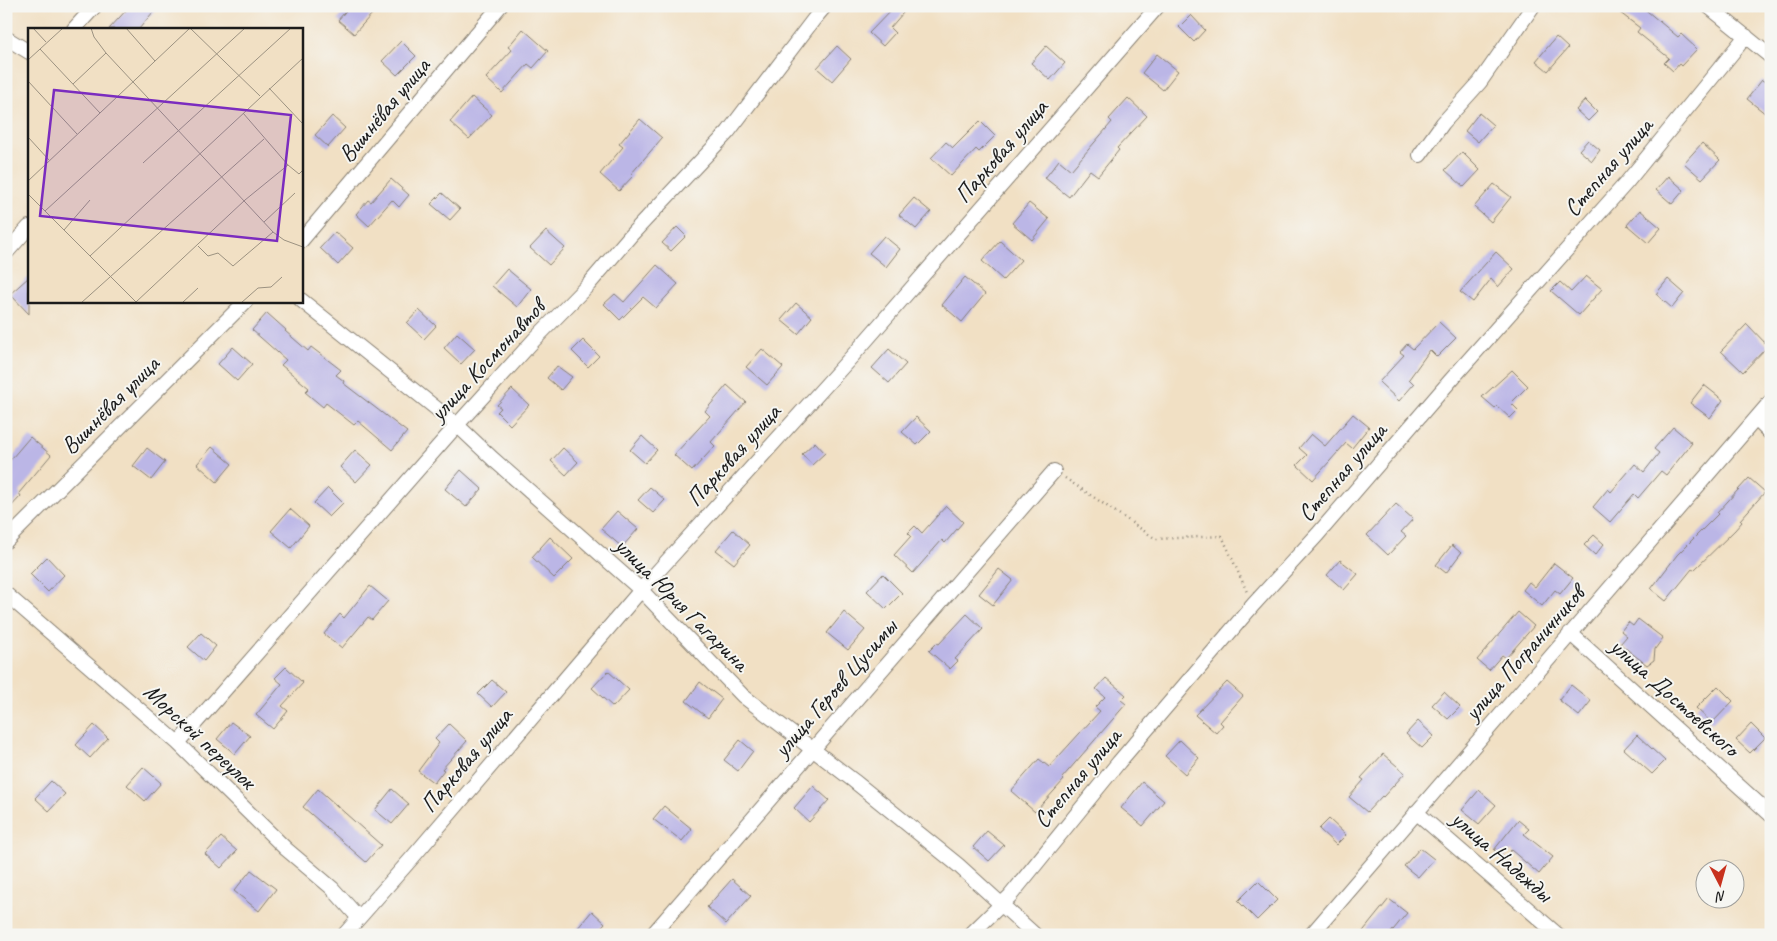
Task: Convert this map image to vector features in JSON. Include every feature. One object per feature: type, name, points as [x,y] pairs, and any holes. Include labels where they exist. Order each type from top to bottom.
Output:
[{"type":"street","points":[[75,28],[95,6]]},
{"type":"street","name":"Вишнёвая улица","points":[[302,240],[500,6]]},
{"type":"street","name":"улица Космонавтов","points":[[178,743],[457,425],[728,132],[826,6]]},
{"type":"street","name":"Парковая улица","points":[[344,935],[641,590],[855,353],[1158,6]]},
{"type":"street","points":[[1420,155],[1443,123],[1480,82],[1533,6]]},
{"type":"street","points":[[1708,6],[1771,57]]},
{"type":"street","name":"Степная улица","points":[[970,935],[1010,896],[1118,762],[1253,604],[1318,534],[1444,388],[1627,182],[1746,36]]},
{"type":"street","points":[[6,38],[28,51]]},
{"type":"street","points":[[6,253],[28,228]]},
{"type":"street","name":"улица Юрия Гагарина","points":[[302,301],[457,425],[641,590],[743,696],[854,780],[1001,903],[1036,935]]},
{"type":"street","name":"Вишнёвая улица","points":[[6,541],[245,302]]},
{"type":"street","name":"улица Пограничников","points":[[1311,935],[1771,400]]},
{"type":"street","points":[[1756,419],[1771,434]]},
{"type":"street","name":"улица Героев Цусимы","points":[[652,935],[812,748],[1054,471]]},
{"type":"street","name":"Морской переулок","points":[[6,594],[178,743],[286,849],[332,888],[358,917]]},
{"type":"street","name":"улица Достоевского","points":[[1570,633],[1771,815]]},
{"type":"street","name":"улица Надежды","points":[[1416,812],[1558,935]]},
{"type":"path","points":[[1054,471],[1156,539],[1222,536],[1253,604]]},
{"type":"building","points":[[130,6],[158,6],[140,28],[110,28]]},
{"type":"building","points":[[350,6],[362,6],[372,14],[354,34],[338,20]]},
{"type":"building","points":[[895,6],[909,6],[890,28],[895,33],[883,46],[869,33]]},
{"type":"building","points":[[1611,6],[1641,6],[1678,37],[1681,34],[1697,49],[1681,66],[1679,64],[1673,71],[1664,63],[1669,58],[1637,32],[1640,28]]},
{"type":"building","points":[[1191,15],[1205,30],[1194,42],[1179,27]]},
{"type":"building","points":[[523,29],[548,51],[533,68],[528,64],[502,93],[486,78],[512,50],[508,47]]},
{"type":"building","points":[[1556,37],[1568,48],[1548,71],[1536,61]]},
{"type":"building","points":[[401,41],[416,56],[397,75],[382,61]]},
{"type":"building","points":[[837,46],[851,59],[832,81],[817,68]]},
{"type":"building","points":[[1046,46],[1065,63],[1050,80],[1031,63]]},
{"type":"building","points":[[1157,54],[1178,71],[1163,90],[1142,73]]},
{"type":"building","points":[[1762,80],[1771,86],[1771,118],[1747,99]]},
{"type":"building","points":[[472,97],[492,115],[469,139],[450,122]]},
{"type":"building","points":[[1128,98],[1147,116],[1117,148],[1119,150],[1098,176],[1090,170],[1069,197],[1045,178],[1059,160],[1071,170],[1112,122],[1109,119]]},
{"type":"building","points":[[1585,100],[1597,112],[1588,121],[1576,110]]},
{"type":"building","points":[[1479,113],[1493,125],[1478,142],[1465,131]]},
{"type":"building","points":[[332,116],[345,128],[328,147],[315,135]]},
{"type":"building","points":[[640,119],[662,138],[619,191],[600,174],[623,147],[619,144]]},
{"type":"building","points":[[980,121],[995,136],[979,152],[976,149],[951,176],[931,158],[946,142],[953,148]]},
{"type":"building","points":[[1588,140],[1600,150],[1592,161],[1579,150]]},
{"type":"building","points":[[1702,143],[1720,160],[1702,179],[1684,163]]},
{"type":"building","points":[[1462,152],[1480,170],[1464,187],[1445,170]]},
{"type":"building","points":[[1668,176],[1684,190],[1672,204],[1656,190]]},
{"type":"building","points":[[391,179],[409,195],[399,207],[392,200],[369,226],[356,214],[368,200],[371,202]]},
{"type":"building","points":[[1494,184],[1511,197],[1491,222],[1474,207]]},
{"type":"building","points":[[442,193],[460,209],[450,220],[431,204]]},
{"type":"building","points":[[914,198],[931,212],[916,229],[899,215]]},
{"type":"building","points":[[1029,203],[1049,219],[1032,240],[1012,223]]},
{"type":"building","points":[[1640,210],[1661,228],[1648,243],[1627,225]]},
{"type":"building","points":[[677,227],[686,236],[671,251],[662,243]]},
{"type":"building","points":[[546,231],[565,248],[549,265],[530,248]]},
{"type":"building","points":[[335,232],[353,248],[338,265],[320,248]]},
{"type":"building","points":[[884,236],[900,249],[886,267],[869,253]]},
{"type":"building","points":[[1000,241],[1021,260],[1003,280],[982,261]]},
{"type":"building","points":[[1496,252],[1514,269],[1498,287],[1491,279],[1473,302],[1460,292]]},
{"type":"building","points":[[657,265],[678,284],[656,308],[643,297],[620,320],[604,304],[615,294],[624,302]]},
{"type":"building","points":[[507,269],[531,289],[517,307],[492,286]]},
{"type":"building","points":[[1586,276],[1602,289],[1579,315],[1551,291],[1560,282],[1571,292]]},
{"type":"building","points":[[965,277],[985,294],[962,322],[942,305]]},
{"type":"building","points":[[28,278],[29,314],[10,294]]},
{"type":"building","points":[[1668,279],[1684,293],[1672,308],[1656,294]]},
{"type":"building","points":[[796,303],[812,317],[798,334],[781,320]]},
{"type":"building","points":[[419,310],[436,326],[424,339],[407,323]]},
{"type":"building","points":[[267,313],[308,351],[311,347],[341,370],[336,375],[344,381],[343,383],[407,432],[392,450],[358,421],[354,425],[326,403],[323,407],[305,392],[309,388],[281,365],[286,360],[252,330]]},
{"type":"building","points":[[1439,322],[1456,338],[1437,357],[1430,350],[1409,379],[1414,384],[1399,401],[1379,382],[1404,355],[1400,352],[1407,344],[1413,349]]},
{"type":"building","points":[[1747,324],[1768,346],[1743,372],[1721,351]]},
{"type":"building","points":[[457,333],[475,349],[461,364],[444,348]]},
{"type":"building","points":[[583,340],[599,356],[588,367],[572,351]]},
{"type":"building","points":[[233,347],[252,364],[237,381],[218,364]]},
{"type":"building","points":[[762,349],[783,367],[767,385],[746,367]]},
{"type":"building","points":[[889,349],[906,364],[889,383],[872,368]]},
{"type":"building","points":[[557,366],[572,377],[561,390],[547,378]]},
{"type":"building","points":[[1512,370],[1528,386],[1511,403],[1518,410],[1510,418],[1497,406],[1495,408],[1482,397]]},
{"type":"building","points":[[727,385],[746,402],[711,442],[715,446],[692,471],[674,455],[710,416],[705,411]]},
{"type":"building","points":[[1704,385],[1723,400],[1710,418],[1690,403]]},
{"type":"building","points":[[512,389],[529,405],[510,425],[497,412],[501,408],[497,405]]},
{"type":"building","points":[[1353,414],[1369,427],[1352,448],[1346,443],[1313,480],[1297,465],[1307,455],[1299,448],[1311,434],[1325,446]]},
{"type":"building","points":[[916,417],[931,431],[917,445],[902,432]]},
{"type":"building","points":[[1673,427],[1692,443],[1666,475],[1661,471],[1638,498],[1634,494],[1610,522],[1593,507],[1608,489],[1611,492],[1635,464],[1644,472],[1659,453],[1654,449]]},
{"type":"building","points":[[642,436],[657,450],[645,463],[630,450]]},
{"type":"building","points":[[30,437],[51,455],[19,493],[21,496],[6,512],[6,465]]},
{"type":"building","points":[[815,442],[825,453],[812,465],[802,454]]},
{"type":"building","points":[[212,447],[232,464],[217,482],[197,464]]},
{"type":"building","points":[[147,448],[165,462],[151,480],[133,466]]},
{"type":"building","points":[[563,448],[578,462],[566,475],[551,461]]},
{"type":"building","points":[[355,450],[372,465],[356,482],[340,467]]},
{"type":"building","points":[[461,470],[482,489],[466,507],[445,489]]},
{"type":"building","points":[[1749,478],[1765,492],[1740,520],[1742,522],[1735,530],[1694,570],[1692,569],[1666,601],[1651,589],[1677,555],[1718,514]]},
{"type":"building","points":[[650,487],[665,500],[653,513],[638,500]]},
{"type":"building","points":[[328,488],[343,503],[329,517],[314,503]]},
{"type":"building","points":[[1396,504],[1413,519],[1401,532],[1406,536],[1388,555],[1367,535]]},
{"type":"building","points":[[946,506],[963,522],[945,543],[942,540],[913,573],[894,555],[911,536],[908,533],[915,526],[922,533]]},
{"type":"building","points":[[290,509],[309,526],[291,548],[271,531]]},
{"type":"building","points":[[617,511],[638,529],[622,547],[601,529]]},
{"type":"building","points":[[733,530],[750,545],[734,564],[716,550]]},
{"type":"building","points":[[1594,535],[1604,544],[1595,555],[1584,545]]},
{"type":"building","points":[[550,537],[573,559],[554,578],[532,557]]},
{"type":"building","points":[[1452,545],[1461,553],[1446,573],[1436,565]]},
{"type":"building","points":[[47,557],[64,575],[48,592],[30,574]]},
{"type":"building","points":[[1340,560],[1358,574],[1344,590],[1327,575]]},
{"type":"building","points":[[1554,563],[1573,578],[1560,594],[1555,590],[1542,606],[1523,590],[1529,582],[1535,587]]},
{"type":"building","points":[[999,569],[1013,580],[993,605],[979,594]]},
{"type":"building","points":[[883,574],[902,593],[886,609],[867,591]]},
{"type":"building","points":[[370,586],[388,601],[372,620],[368,617],[342,648],[324,634],[340,614],[344,618]]},
{"type":"building","points":[[844,612],[865,630],[848,650],[827,633]]},
{"type":"building","points":[[1518,612],[1534,626],[1506,658],[1502,655],[1489,670],[1477,660]]},
{"type":"building","points":[[967,614],[983,629],[955,659],[958,661],[950,669],[929,651],[937,643],[939,644]]},
{"type":"building","points":[[1638,619],[1663,638],[1655,649],[1654,660],[1647,665],[1620,644],[1627,636],[1621,631],[1628,622],[1633,626]]},
{"type":"building","points":[[201,633],[216,646],[204,661],[188,647]]},
{"type":"building","points":[[286,667],[303,683],[282,706],[288,711],[273,729],[256,715],[282,684],[275,678]]},
{"type":"building","points":[[608,671],[629,690],[613,707],[592,688]]},
{"type":"building","points":[[1106,678],[1126,695],[1121,700],[1126,704],[1062,778],[1064,780],[1035,812],[1011,791],[1039,759],[1049,767],[1100,711],[1095,707],[1105,697],[1096,689]]},
{"type":"building","points":[[492,680],[506,692],[492,707],[478,694]]},
{"type":"building","points":[[700,682],[722,699],[708,718],[686,701]]},
{"type":"building","points":[[1227,682],[1243,696],[1220,722],[1223,725],[1216,733],[1195,715]]},
{"type":"building","points":[[1571,685],[1591,701],[1579,716],[1559,700]]},
{"type":"building","points":[[1718,686],[1733,701],[1712,723],[1696,708]]},
{"type":"building","points":[[1444,692],[1460,707],[1448,719],[1432,705]]},
{"type":"building","points":[[1418,721],[1434,736],[1422,748],[1406,734]]},
{"type":"building","points":[[231,722],[250,736],[235,754],[217,739]]},
{"type":"building","points":[[449,724],[467,741],[442,769],[444,770],[434,783],[418,771],[439,743],[435,739]]},
{"type":"building","points":[[1751,724],[1765,738],[1750,753],[1736,740]]},
{"type":"building","points":[[94,725],[108,738],[90,758],[76,745]]},
{"type":"building","points":[[1637,735],[1665,761],[1652,774],[1624,749]]},
{"type":"building","points":[[740,740],[753,751],[738,771],[724,760]]},
{"type":"building","points":[[1180,740],[1199,758],[1185,774],[1165,756]]},
{"type":"building","points":[[1383,754],[1405,773],[1367,812],[1349,797],[1364,780],[1361,778]]},
{"type":"building","points":[[143,767],[161,783],[145,801],[127,785]]},
{"type":"building","points":[[51,781],[65,794],[49,811],[35,798]]},
{"type":"building","points":[[1142,782],[1164,801],[1143,826],[1121,808]]},
{"type":"building","points":[[813,786],[829,800],[809,822],[794,808]]},
{"type":"building","points":[[318,789],[381,845],[366,862],[303,807]]},
{"type":"building","points":[[392,789],[409,804],[392,824],[375,810]]},
{"type":"building","points":[[1479,790],[1496,805],[1479,824],[1462,810]]},
{"type":"building","points":[[664,806],[692,829],[682,841],[653,819]]},
{"type":"building","points":[[1329,819],[1346,835],[1336,845],[1319,829]]},
{"type":"building","points":[[1518,820],[1529,829],[1524,834],[1553,857],[1539,874],[1511,850],[1504,858],[1494,850]]},
{"type":"building","points":[[987,831],[1004,845],[989,861],[973,847]]},
{"type":"building","points":[[221,837],[237,851],[221,868],[205,854]]},
{"type":"building","points":[[1420,848],[1434,859],[1418,877],[1404,866]]},
{"type":"building","points":[[251,870],[276,889],[259,911],[234,891]]},
{"type":"building","points":[[732,879],[751,896],[726,924],[707,907]]},
{"type":"building","points":[[1258,881],[1277,900],[1257,920],[1238,901]]},
{"type":"building","points":[[1389,899],[1407,913],[1389,935],[1360,935]]},
{"type":"building","points":[[592,911],[605,923],[594,935],[572,935]]}]
